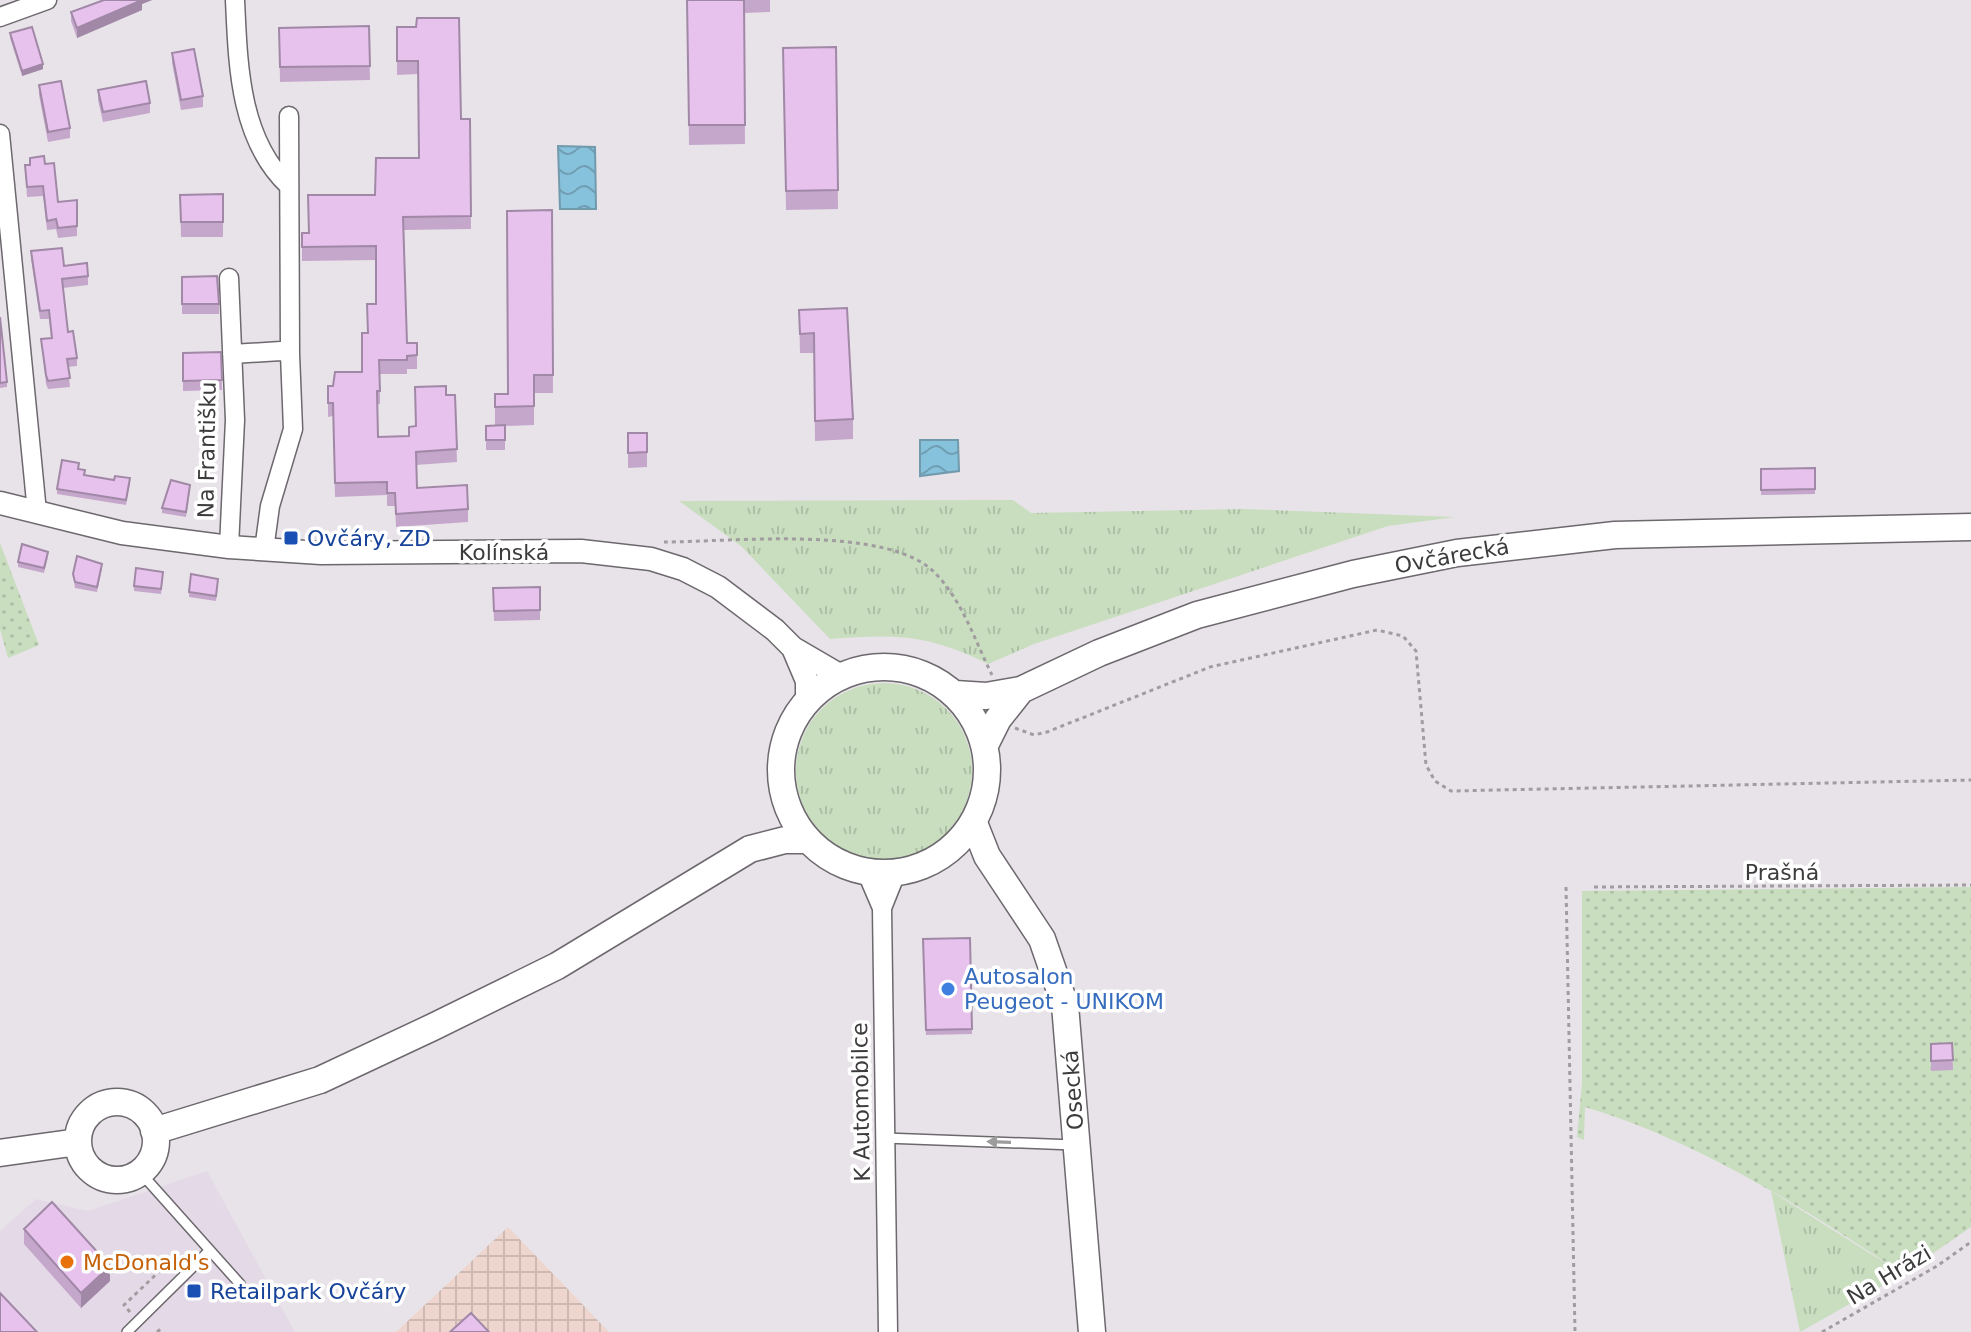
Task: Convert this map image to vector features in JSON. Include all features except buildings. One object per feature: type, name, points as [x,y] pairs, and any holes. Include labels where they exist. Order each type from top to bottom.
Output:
[{"type":"main road","name":"Ovčárecká","points":[[955,694],[986,696],[1021,690],[1099,653],[1197,615],[1353,574],[1457,553],[1615,535],[1971,527]]},
{"type":"main road","points":[[888,666],[924,675],[955,694],[974,717],[985,745],[987,785],[974,823],[946,854],[922,867],[896,873],[867,873],[835,861],[808,840],[792,818],[783,792],[780,768],[784,743],[793,721],[807,700],[841,676],[888,666]]},
{"type":"main road","points":[[985,745],[998,719],[1021,690]]},
{"type":"main road","points":[[750,849],[773,819],[783,792]]},
{"type":"main road","name":"Osecká","points":[[974,823],[998,872],[1037,930],[1060,985],[1070,1034],[1092,1332]]},
{"type":"main road","points":[[154,1131],[320,1080],[557,966],[750,849],[785,840],[808,840]]},
{"type":"main road","points":[[946,854],[998,872]]},
{"type":"main road","points":[[105,1103],[130,1104],[141,1110],[154,1131],[154,1154],[140,1172],[129,1178],[105,1178],[86,1165],[78,1142],[85,1118],[105,1103]]},
{"type":"main road","points":[[0,1153],[78,1142]]},
{"type":"street","points":[[0,17],[47,0]]},
{"type":"street","points":[[235,0],[240,91],[276,174],[289,186]]},
{"type":"street","points":[[264,550],[270,506],[293,429],[289,116]]},
{"type":"street","points":[[0,134],[37,512]]},
{"type":"street","name":"Na Františku","points":[[229,278],[235,420],[229,547]]},
{"type":"street","name":"Na Františku","points":[[232,354],[281,351],[290,354]]},
{"type":"street","name":"Kolínská","points":[[0,503],[122,533],[229,547],[264,550],[581,551],[651,559],[683,569],[718,587],[775,630],[793,648],[841,676]]},
{"type":"street","name":"Kolínská","points":[[793,648],[807,681],[807,700]]},
{"type":"street","points":[[867,873],[882,908]]},
{"type":"street","name":"K Automobilce","points":[[888,1332],[882,908],[896,873]]},
{"type":"lane","points":[[885,1138],[1077,1146]]},
{"type":"lane","points":[[140,1172],[240,1284]]},
{"type":"lane","points":[[127,1332],[209,1251]]},
{"type":"path","points":[[656,542],[852,540],[901,552],[935,572],[967,620],[993,676],[993,684],[986,696]]},
{"type":"path","points":[[998,719],[1034,735],[1079,722],[1210,667],[1377,630],[1403,636],[1416,651],[1426,765],[1435,781],[1451,791],[1971,780]]},
{"type":"path","name":"Prašná","points":[[1594,887],[1971,885]]},
{"type":"path","points":[[1566,887],[1575,1332]]},
{"type":"path","name":"Na Hrázi","points":[[1822,1332],[1937,1266],[1971,1242]]},
{"type":"path","points":[[157,1332],[162,1328]]},
{"type":"shaded area","points":[[207,1171],[295,1332],[0,1332],[0,1231],[36,1199],[88,1211]]},
{"type":"shaded area","points":[[508,1227],[609,1332],[396,1332]]},
{"type":"green space","points":[[1013,500],[1031,513],[1244,509],[1455,517],[1388,526],[1034,644],[988,664],[947,647],[911,638],[830,639],[741,546],[679,501]]},
{"type":"green space","points":[[0,543],[39,645],[8,658],[0,629]]},
{"type":"green space","points":[[884,683],[918,690],[946,709],[965,737],[972,771],[965,805],[946,833],[918,852],[884,859],[850,852],[822,833],[803,805],[796,771],[803,737],[822,709],[850,690]]},
{"type":"green space","points":[[1971,887],[1971,1227],[1903,1274],[1789,1201],[1670,1139],[1585,1107],[1584,1140],[1577,1137],[1582,1083],[1582,891]]},
{"type":"green space","points":[[1771,1191],[1903,1274],[1800,1332]]},
{"type":"water","points":[[558,146],[595,147],[596,209],[560,209]]},
{"type":"water","points":[[920,440],[958,440],[959,471],[920,476]]},
{"type":"place","name":"Ovčáry, ZD","points":[[291,538]]},
{"type":"place","name":"Autosalon Peugeot - UNIKOM","points":[[948,989]]},
{"type":"place","name":"McDonald's","points":[[67,1262]]},
{"type":"place","name":"Retailpark Ovčáry","points":[[194,1291]]}]
